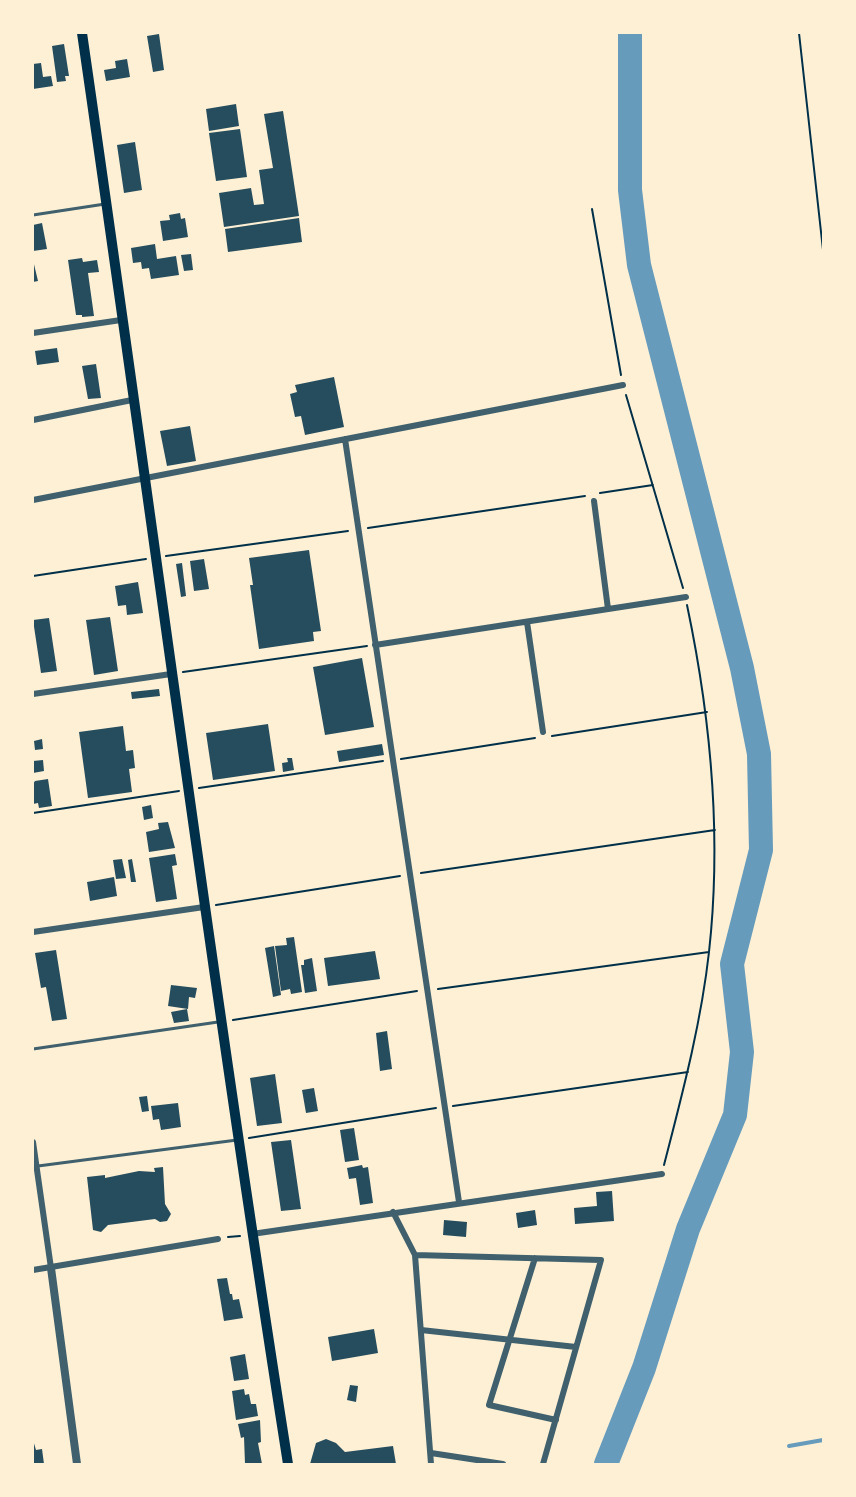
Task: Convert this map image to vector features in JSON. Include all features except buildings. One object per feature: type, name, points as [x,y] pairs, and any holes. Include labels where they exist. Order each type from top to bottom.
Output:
[{"type":"highway","points":[[82,33],[132,400],[146,478],[187,790],[288,1464]]},
{"type":"street","points":[[33,333],[121,320]]},
{"type":"street","points":[[33,500],[623,385]]},
{"type":"street","points":[[33,420],[132,400]]},
{"type":"street","points":[[345,439],[459,1202]]},
{"type":"street","points":[[594,501],[608,609]]},
{"type":"street","points":[[375,645],[686,597]]},
{"type":"street","points":[[527,622],[543,732]]},
{"type":"street","points":[[33,694],[171,674]]},
{"type":"street","points":[[33,932],[204,907]]},
{"type":"street","points":[[33,1142],[77,1464]]},
{"type":"street","points":[[252,1234],[662,1174]]},
{"type":"street","points":[[393,1212],[415,1255],[431,1464]]},
{"type":"street","points":[[33,1270],[218,1239]]},
{"type":"street","points":[[415,1255],[601,1260],[543,1464]]},
{"type":"street","points":[[535,1258],[489,1405],[556,1420]]},
{"type":"street","points":[[421,1330],[576,1347]]},
{"type":"street","points":[[431,1454],[502,1464]]},
{"type":"lane","points":[[33,215],[106,204]]},
{"type":"lane","points":[[33,1049],[221,1022]]},
{"type":"lane","points":[[35,1167],[239,1140]]},
{"type":"path","points":[[799,33],[823,250]]},
{"type":"path","points":[[592,209],[623,385],[686,597],[707,712],[715,830],[714,893],[709,952],[688,1072],[662,1174]]},
{"type":"path","points":[[33,576],[653,485]]},
{"type":"path","points":[[171,674],[375,645]]},
{"type":"path","points":[[33,813],[707,712]]},
{"type":"path","points":[[204,907],[715,830]]},
{"type":"path","points":[[221,1022],[427,990],[709,952]]},
{"type":"path","points":[[239,1140],[688,1072]]},
{"type":"path","points":[[218,1239],[252,1234]]},
{"type":"waterway","points":[[606,1464],[644,1368],[688,1229],[735,1115],[742,1052],[732,964],[761,850],[759,754],[742,668],[639,265],[630,190],[630,33]]},
{"type":"waterway","points":[[789,1446],[823,1440]]}]
